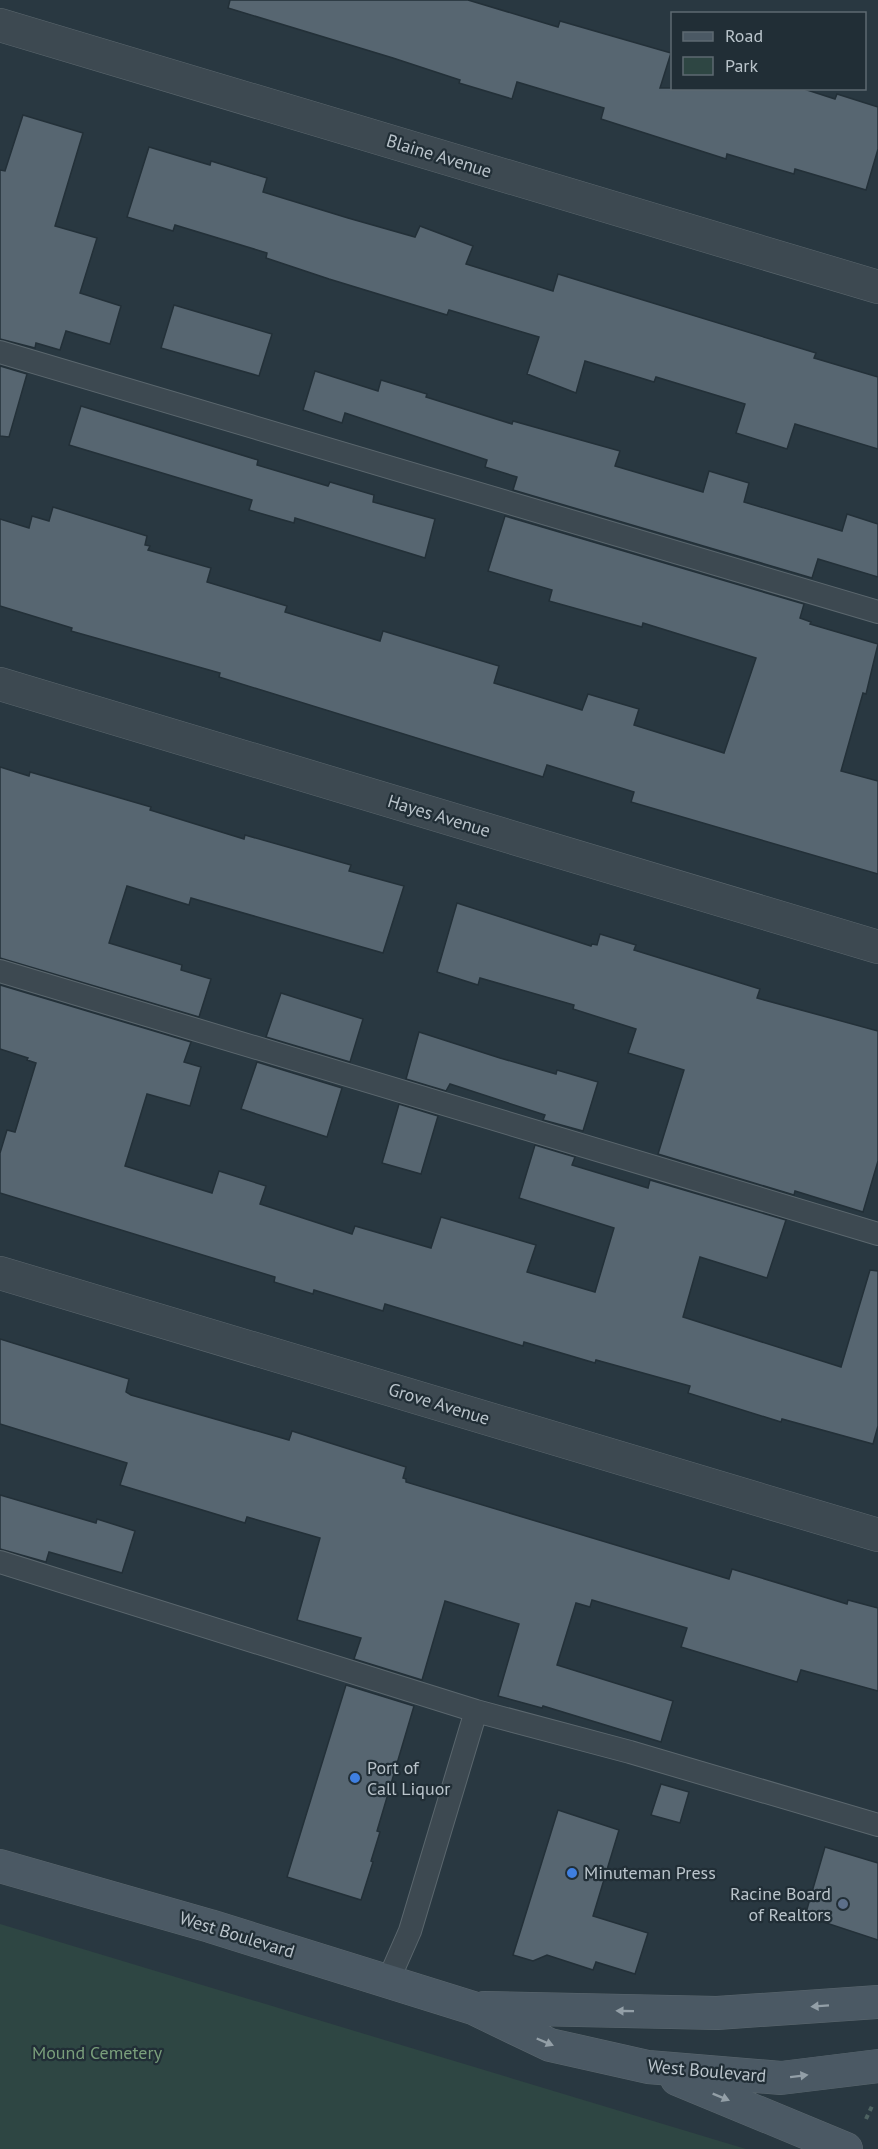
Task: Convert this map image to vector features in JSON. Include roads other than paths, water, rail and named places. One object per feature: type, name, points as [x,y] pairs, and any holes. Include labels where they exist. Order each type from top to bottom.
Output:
[{"type":"street","name":"Blaine Avenue","points":[[0,25],[878,287]]},
{"type":"street","name":"Hayes Avenue","points":[[0,684],[878,947]]},
{"type":"street","name":"Grove Avenue","points":[[0,1273],[878,1535]]},
{"type":"street","name":"West Boulevard","points":[[0,1866],[473,2008],[550,2045],[648,2067],[781,2078],[877,2080]]},
{"type":"street","name":"West Boulevard","points":[[473,2008],[717,2013],[878,2002]]},
{"type":"street","points":[[648,2067],[854,2138]]},
{"type":"lane","points":[[0,352],[878,612]]},
{"type":"lane","points":[[0,971],[878,1234]]},
{"type":"lane","points":[[0,1562],[476,1711],[630,1752],[878,1825]]},
{"type":"lane","points":[[388,1981],[410,1931],[476,1711]]},
{"type":"place","name":"Port of Call Liquor","points":[[355,1778]]},
{"type":"place","name":"Minuteman Press","points":[[572,1873]]},
{"type":"place","name":"Racine Board of Realtors","points":[[843,1904]]},
{"type":"park label","name":"Mound Cemetery","points":[[97,2053]]}]
